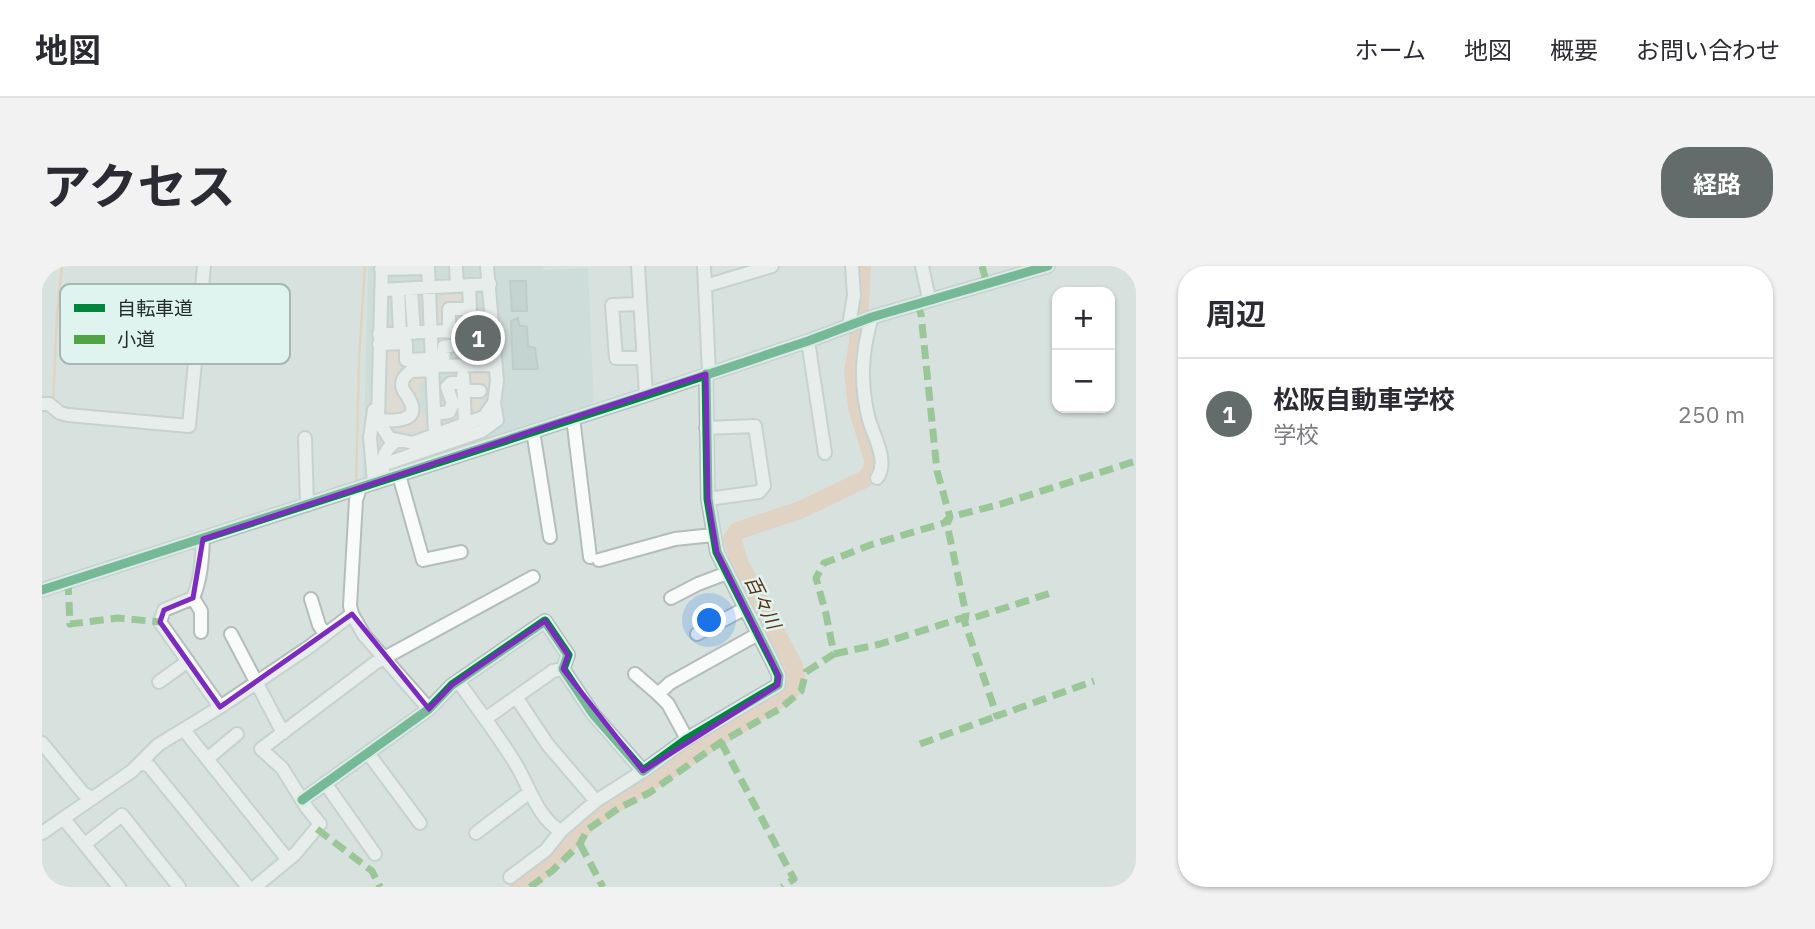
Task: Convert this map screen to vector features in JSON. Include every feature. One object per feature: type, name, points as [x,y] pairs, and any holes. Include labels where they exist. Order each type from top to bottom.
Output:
[{"type":"street","points":[[202,284],[204,266]]},
{"type":"street","points":[[456,266],[470,309],[449,309],[469,350],[494,335]]},
{"type":"street","points":[[382,465],[482,431],[497,421],[494,403],[496,365],[487,266]]},
{"type":"street","points":[[638,266],[646,395]]},
{"type":"street","points":[[510,877],[546,850],[561,831],[596,801],[687,739],[778,685],[779,676],[717,552],[713,535],[708,499],[704,266]]},
{"type":"street","points":[[705,286],[772,266]]},
{"type":"street","points":[[850,325],[852,266]]},
{"type":"street","points":[[922,266],[927,301]]},
{"type":"street","points":[[42,590],[379,482],[525,430],[646,395],[872,317],[1048,266]]},
{"type":"street","points":[[381,290],[407,281],[428,267]]},
{"type":"street","points":[[428,267],[435,435]]},
{"type":"street","points":[[379,482],[370,437],[375,421],[381,268],[429,288],[490,284]]},
{"type":"street","points":[[407,281],[414,333]]},
{"type":"street","points":[[400,334],[407,281]]},
{"type":"street","points":[[640,304],[612,305],[616,358],[644,358]]},
{"type":"street","points":[[872,317],[864,345],[862,378],[864,397],[881,460],[881,473],[877,478]]},
{"type":"street","points":[[375,421],[402,421],[407,418],[411,402],[401,387],[402,381],[411,371],[434,365],[444,347],[460,344],[460,331]]},
{"type":"street","points":[[379,339],[400,334],[460,331],[494,335]]},
{"type":"street","points":[[379,339],[406,343],[406,360],[434,365],[496,365]]},
{"type":"street","points":[[808,341],[825,453]]},
{"type":"street","points":[[49,406],[68,415],[189,426],[195,364]]},
{"type":"street","points":[[462,366],[465,424]]},
{"type":"street","points":[[434,414],[449,412],[453,404],[447,387],[451,383],[480,391]]},
{"type":"street","points":[[375,421],[389,438],[412,443],[484,417],[494,403]]},
{"type":"street","points":[[573,418],[595,559],[675,539],[713,535]]},
{"type":"street","points":[[706,428],[755,426],[764,486],[759,492],[708,499]]},
{"type":"street","points":[[525,430],[550,537]]},
{"type":"street","points":[[305,438],[307,505]]},
{"type":"street","points":[[379,482],[387,448],[396,441]]},
{"type":"street","points":[[399,475],[423,560],[461,552]]},
{"type":"street","points":[[360,488],[356,500],[350,606],[352,614],[364,635],[429,709]]},
{"type":"street","points":[[203,539],[198,585],[192,598],[164,610],[160,622],[188,662],[229,701]]},
{"type":"street","points":[[671,598],[727,573]]},
{"type":"street","points":[[255,887],[288,860],[320,824],[282,768],[261,749],[384,657],[533,577]]},
{"type":"street","points":[[192,598],[201,611],[201,632]]},
{"type":"street","points":[[311,599],[323,631]]},
{"type":"street","points":[[697,634],[744,609]]},
{"type":"street","points":[[42,833],[66,822],[92,798],[143,762],[158,745],[229,701],[254,679],[352,614]]},
{"type":"street","points":[[302,800],[429,709],[458,681],[545,621],[569,655],[563,669]]},
{"type":"street","points":[[231,634],[283,733]]},
{"type":"street","points":[[658,694],[670,683],[758,634]]},
{"type":"street","points":[[159,682],[188,662]]},
{"type":"street","points":[[563,669],[593,714],[643,771]]},
{"type":"street","points":[[485,719],[553,671],[563,669]]},
{"type":"street","points":[[635,674],[668,704],[687,739]]},
{"type":"street","points":[[458,681],[516,765],[551,825],[561,831]]},
{"type":"street","points":[[516,697],[548,745],[596,801]]},
{"type":"street","points":[[184,730],[288,860]]},
{"type":"street","points":[[206,759],[237,734]]},
{"type":"street","points":[[42,743],[83,793],[92,798]]},
{"type":"street","points":[[368,753],[420,822]]},
{"type":"street","points":[[143,762],[150,767],[248,887]]},
{"type":"street","points":[[325,783],[375,854]]},
{"type":"street","points":[[476,833],[530,792]]},
{"type":"street","points":[[85,844],[122,815],[179,887]]},
{"type":"street","points":[[66,822],[119,887]]},
{"type":"highlighted area","points":[[706,374],[708,499],[717,552],[779,676],[778,685],[643,771],[563,669],[568,655],[545,621],[452,685],[429,709],[352,614],[220,707],[160,622],[164,610],[193,598],[203,539]]},
{"type":"shaded area","points":[[368,266],[543,266],[544,270],[588,268],[594,406],[363,479]]},
{"type":"shaded area","points":[[444,293],[464,293],[467,305],[446,306],[445,326],[438,324],[437,302]]},
{"type":"shaded area","points":[[403,346],[404,364],[424,363],[408,368],[408,406],[405,414],[385,415],[387,349]]},
{"type":"shaded area","points":[[484,370],[489,381],[488,392],[476,412],[469,411],[470,388],[467,371]]},
{"type":"shaded area","points":[[424,374],[425,382],[419,383],[422,398],[417,399],[418,407],[422,408],[422,412],[428,417],[427,429],[408,433],[399,431],[391,425],[408,422],[406,390],[409,376]]},
{"type":"building","points":[[510,281],[526,281],[527,311],[512,311]]},
{"type":"building","points":[[518,318],[519,325],[527,327],[528,346],[535,348],[538,369],[513,369],[511,321]]},
{"type":"waterway","points":[[60,284],[62,266]]},
{"type":"waterway","points":[[356,483],[359,359],[365,266]]},
{"type":"waterway","name":"百々川","points":[[518,887],[548,864],[591,820],[790,692],[797,682],[794,666],[740,564],[732,539],[737,531],[800,510],[865,479],[872,471],[873,459],[857,408],[853,373],[858,342],[862,266]]},
{"type":"waterway","points":[[53,403],[60,285]]},
{"type":"waterway","points":[[235,692],[235,689],[250,679]]},
{"type":"marked path","points":[[982,266],[987,284]]},
{"type":"marked path","points":[[917,304],[921,314],[937,471],[950,517],[947,524],[966,614],[964,620],[997,716],[1094,681]]},
{"type":"marked path","points":[[530,887],[552,871],[580,844],[587,830],[619,808],[649,793],[721,742],[781,708],[801,691],[806,672],[834,654],[816,578],[824,563],[873,544],[944,523],[950,517],[1001,504],[1136,461]]},
{"type":"marked path","points":[[68,581],[70,624],[118,618],[160,622]]},
{"type":"marked path","points":[[834,654],[880,644],[962,618],[970,619],[1054,592]]},
{"type":"marked path","points":[[920,744],[997,716]]},
{"type":"marked path","points":[[721,742],[794,879],[782,887]]},
{"type":"marked path","points":[[317,829],[372,871],[380,887]]},
{"type":"marked path","points":[[580,844],[603,887]]},
{"type":"cycle path","points":[[42,590],[646,395],[872,317],[1048,266]]},
{"type":"cycle path","points":[[302,800],[429,709],[452,685],[545,621],[568,655],[563,669],[593,714],[643,771],[687,739],[778,685],[779,676],[774,665],[717,552],[708,499],[706,374]]},
{"type":"place","name":"松阪自動車学校","points":[[478,338]]}]
